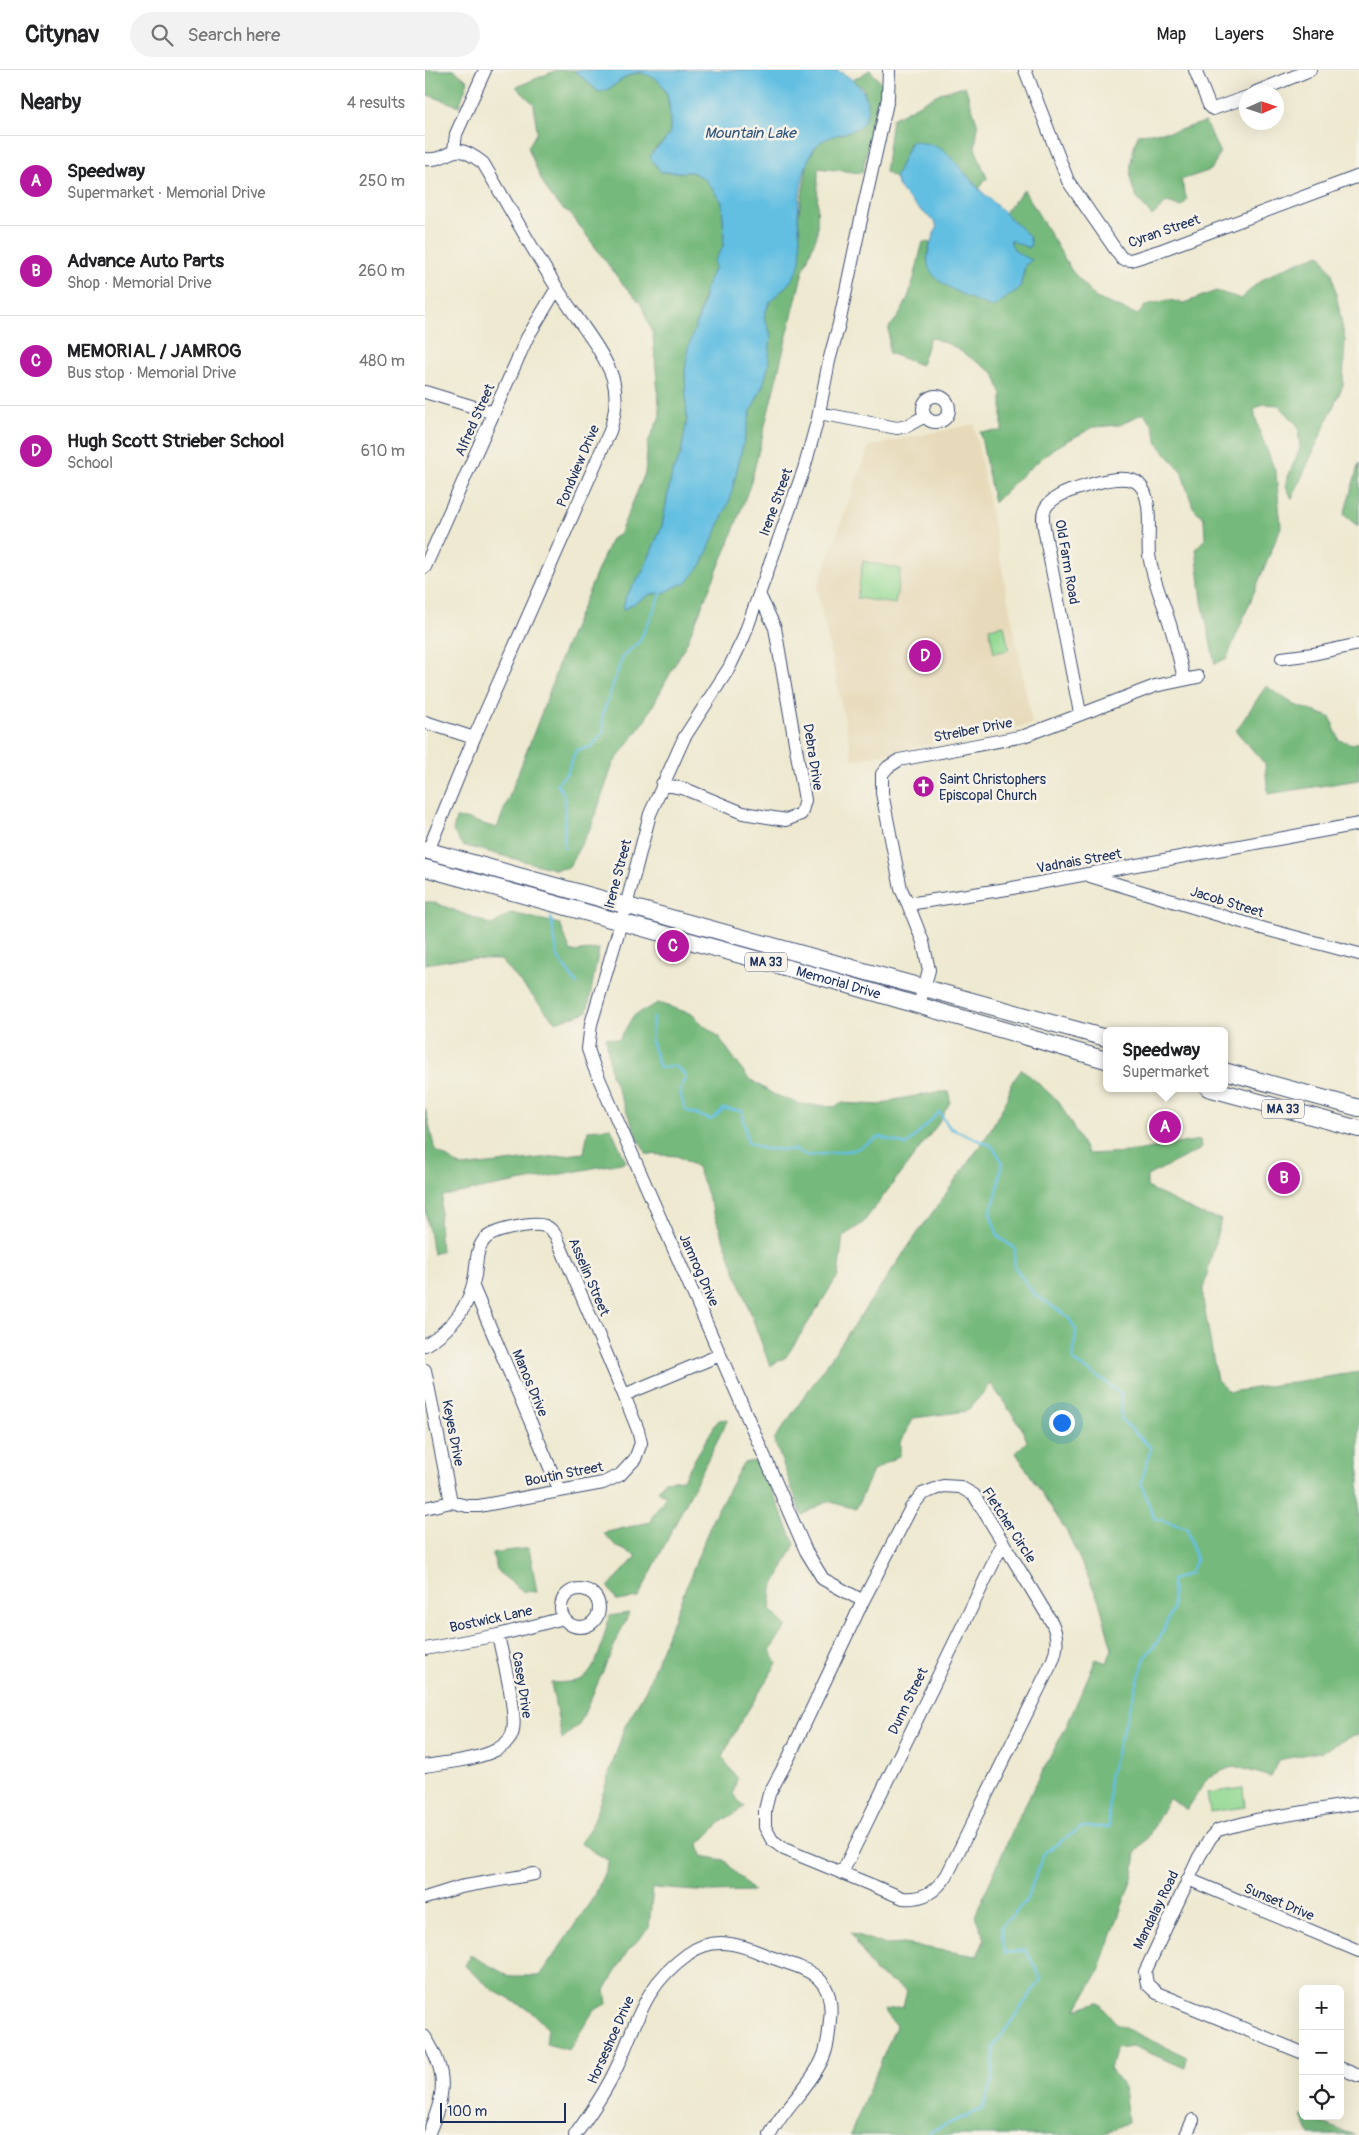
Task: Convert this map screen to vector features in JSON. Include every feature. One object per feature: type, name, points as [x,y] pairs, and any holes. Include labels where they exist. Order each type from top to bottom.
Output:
[{"type":"main road","name":"Memorial Drive","points":[[426,850],[919,1005],[1103,1059]]},
{"type":"main road","name":"Memorial Drive","points":[[425,868],[624,913],[923,988],[1103,1037]]},
{"type":"main road","name":"MA 33","points":[[1228,1072],[1359,1108]]},
{"type":"main road","name":"MA 33","points":[[1223,1092],[1359,1129]]},
{"type":"street","points":[[425,159],[430,160],[454,150],[456,134],[485,70]]},
{"type":"street","name":"Irene Street","points":[[624,913],[650,814],[662,784],[684,738],[729,668],[743,639],[804,469],[819,413],[829,361],[839,324],[889,98],[889,70]]},
{"type":"street","name":"Cyran Street","points":[[1025,70],[1068,180],[1122,259],[1131,260],[1159,251],[1359,176]]},
{"type":"street","points":[[1195,70],[1209,105],[1213,109],[1239,100]]},
{"type":"street","points":[[1273,85],[1310,70]]},
{"type":"street","name":"Pondview Drive","points":[[426,850],[590,477],[615,413],[616,393],[613,378],[601,354],[557,288],[483,163],[463,151],[454,150]]},
{"type":"street","name":"Alfred Street","points":[[425,566],[527,338],[557,288]]},
{"type":"street","points":[[425,392],[494,413]]},
{"type":"street","points":[[819,413],[897,428],[907,426],[925,416]]},
{"type":"street","name":"Old Farm Road","points":[[1080,713],[1046,539],[1043,512],[1049,504],[1063,493],[1105,481],[1130,480],[1139,484],[1146,495],[1151,568],[1154,582],[1177,649],[1184,679]]},
{"type":"street","name":"Debra Drive","points":[[662,784],[685,789],[743,813],[786,820],[801,814],[805,800],[775,628],[759,594]]},
{"type":"street","points":[[1281,658],[1313,654],[1359,644]]},
{"type":"street","name":"Streiber Drive","points":[[908,904],[901,889],[882,793],[883,774],[888,767],[899,760],[1023,736],[1155,686],[1198,677]]},
{"type":"street","points":[[425,722],[474,738]]},
{"type":"street","name":"Vadnais Street","points":[[908,904],[1087,875],[1359,824]]},
{"type":"street","name":"Jacob Street","points":[[1087,875],[1265,929],[1359,954]]},
{"type":"street","points":[[908,904],[923,942],[929,970],[919,1005]]},
{"type":"street","name":"Jamrog Drive","points":[[624,913],[591,1024],[588,1049],[594,1067],[811,1561],[828,1582],[863,1601]]},
{"type":"street","name":"Asselin Street","points":[[425,1345],[442,1334],[455,1321],[469,1300],[479,1251],[486,1237],[503,1230],[527,1226],[543,1226],[551,1230],[556,1236],[624,1395]]},
{"type":"street","name":"Manos Drive","points":[[473,1287],[560,1491]]},
{"type":"street","points":[[624,1395],[720,1355]]},
{"type":"street","name":"Keyes Drive","points":[[425,1370],[451,1502]]},
{"type":"street","name":"Boutin Street","points":[[425,1508],[451,1502],[467,1506],[479,1506],[609,1481],[625,1472],[635,1460],[641,1439],[624,1395]]},
{"type":"street","name":"Fletcher Circle","points":[[956,1486],[970,1492],[980,1504],[1003,1542],[1055,1631],[1057,1646],[1052,1662],[955,1860],[939,1886],[924,1896],[903,1898],[808,1860],[779,1846],[767,1832],[764,1816],[769,1794],[788,1759],[863,1601],[918,1498],[929,1490],[956,1486]]},
{"type":"street","name":"Dunn Street","points":[[842,1873],[1003,1542]]},
{"type":"street","name":"Bostwick Lane","points":[[425,1649],[498,1635],[564,1618]]},
{"type":"street","name":"Casey Drive","points":[[425,1766],[486,1754],[501,1747],[510,1738],[514,1728],[512,1706],[498,1635]]},
{"type":"street","name":"Mandalay Road","points":[[1299,2051],[1152,1990],[1147,1984],[1145,1975],[1147,1964],[1188,1880],[1211,1837],[1218,1830],[1256,1820],[1359,1803]]},
{"type":"street","points":[[425,1898],[460,1887],[534,1874]]},
{"type":"street","name":"Sunset Drive","points":[[1188,1880],[1359,1951]]},
{"type":"street","name":"Horseshoe Drive","points":[[575,2135],[608,2085],[648,1994],[663,1976],[687,1954],[702,1946],[721,1942],[746,1947],[810,1973],[823,1984],[830,1999],[830,2025],[822,2060],[814,2074],[783,2113],[771,2135]]},
{"type":"street","points":[[425,2037],[438,2063],[442,2086],[440,2106],[428,2135]]},
{"type":"street","points":[[1344,2070],[1359,2076]]},
{"type":"street","points":[[1186,2135],[1193,2120]]},
{"type":"shaded area","points":[[974,424],[1032,724],[853,760],[817,588],[869,446]]},
{"type":"green space","points":[[425,70],[454,70],[468,81],[459,106],[425,94]]},
{"type":"green space","points":[[557,70],[574,70],[599,92],[634,74],[649,74],[656,78],[661,83],[667,96],[670,119],[669,135],[652,151],[661,172],[692,172],[705,179],[722,202],[723,247],[714,261],[715,267],[705,290],[685,371],[687,420],[681,454],[672,473],[662,526],[643,571],[626,596],[623,609],[651,594],[664,593],[681,584],[730,499],[751,410],[763,385],[771,335],[764,317],[800,233],[798,218],[808,160],[819,141],[825,137],[845,133],[866,97],[863,88],[853,80],[870,70],[882,84],[862,173],[818,168],[817,235],[803,271],[751,482],[730,540],[687,642],[644,722],[613,764],[592,825],[568,868],[554,869],[462,845],[453,831],[456,818],[467,819],[497,828],[548,696],[559,662],[611,539],[619,535],[645,473],[648,442],[660,416],[653,335],[641,304],[621,282],[570,213],[562,208],[549,193],[543,184],[528,147],[537,132],[534,104],[516,87]]},
{"type":"green space","points":[[965,86],[978,126],[975,148],[987,178],[979,189],[945,151],[909,143],[895,178],[885,172],[892,119],[940,93]]},
{"type":"green space","points":[[1205,122],[1220,153],[1211,170],[1181,180],[1187,200],[1182,207],[1167,202],[1152,216],[1137,197],[1131,182],[1132,157],[1138,134],[1176,131]]},
{"type":"green space","points":[[1024,190],[1072,271],[1096,298],[1138,315],[1146,305],[1168,300],[1184,303],[1216,291],[1242,299],[1267,277],[1288,266],[1320,254],[1332,273],[1345,340],[1343,385],[1292,499],[1285,484],[1300,448],[1298,426],[1279,405],[1263,404],[1254,410],[1259,430],[1276,473],[1281,527],[1227,658],[1215,664],[1202,601],[1196,548],[1205,539],[1204,519],[1193,507],[1181,471],[1158,444],[1152,423],[1143,413],[1120,425],[1094,427],[1054,448],[1023,474],[994,503],[980,432],[1002,431],[1002,395],[994,373],[951,345],[930,337],[921,365],[889,353],[889,327],[896,319],[907,299],[923,242],[930,243],[927,261],[1020,288],[1025,265],[1012,247],[1010,239],[1029,248],[1031,243],[1029,236],[1004,213]]},
{"type":"green space","points":[[1359,463],[1359,527],[1344,515]]},
{"type":"green space","points":[[863,561],[901,569],[895,604],[857,598]]},
{"type":"green space","points":[[1004,625],[1009,650],[994,653],[989,628]]},
{"type":"green space","points":[[1266,686],[1295,705],[1330,717],[1339,740],[1353,744],[1359,742],[1359,780],[1268,794],[1265,764],[1236,731]]},
{"type":"green space","points":[[425,902],[433,902],[492,925],[511,913],[560,924],[571,952],[599,949],[587,1012],[555,1022],[501,960],[456,959],[425,964]]},
{"type":"green space","points":[[658,1003],[692,1014],[718,1036],[748,1078],[773,1094],[800,1104],[835,1107],[840,1103],[880,1105],[894,1100],[937,1092],[949,1092],[950,1102],[938,1124],[862,1224],[843,1236],[838,1276],[786,1357],[770,1366],[697,1167],[677,1156],[647,1154],[638,1139],[611,1074],[606,1037],[619,1040],[633,1016]]},
{"type":"green space","points":[[1022,1069],[1059,1102],[1088,1154],[1129,1152],[1200,1140],[1201,1149],[1147,1176],[1147,1187],[1200,1214],[1221,1219],[1203,1290],[1203,1300],[1217,1380],[1230,1392],[1359,1372],[1359,1735],[1347,1738],[1324,1751],[1278,1760],[1271,1777],[1234,1766],[1208,1777],[1187,1810],[1169,1798],[1148,1837],[1136,1852],[1133,1875],[1099,1971],[1077,2009],[1098,2002],[1118,2025],[1187,2057],[1185,2068],[1133,2046],[1116,2048],[1110,2069],[1124,2087],[1128,2122],[1101,2135],[850,2135],[896,2026],[884,2010],[903,2007],[907,1991],[875,1972],[851,1933],[886,1945],[904,1944],[977,1956],[985,1939],[975,1916],[1018,1818],[1067,1725],[1096,1659],[1107,1663],[1112,1649],[1099,1601],[1067,1532],[1016,1453],[1027,1441],[1020,1425],[991,1384],[967,1411],[914,1418],[900,1442],[900,1455],[873,1471],[856,1509],[827,1501],[802,1515],[774,1440],[985,1139],[1007,1100],[1011,1084]]},
{"type":"green space","points":[[425,1108],[435,1150],[462,1167],[584,1153],[588,1130],[611,1128],[626,1162],[443,1196],[439,1221],[441,1251],[433,1254],[425,1208]]},
{"type":"green space","points":[[728,1419],[638,1598],[617,1601],[608,1587],[637,1556],[617,1547],[603,1533],[650,1522],[666,1496],[658,1491],[664,1481],[683,1479],[718,1420]]},
{"type":"green space","points":[[754,1461],[762,1467],[795,1544],[772,1589],[770,1610],[787,1626],[770,1650],[777,1663],[722,1757],[737,1778],[733,1794],[744,1807],[721,1822],[699,1844],[702,1856],[724,1860],[753,1891],[711,1892],[653,1888],[649,1928],[627,1952],[605,1990],[607,2004],[594,2010],[569,2050],[546,2044],[548,2028],[528,2009],[494,1991],[465,1966],[470,1955],[509,1976],[540,1976],[595,1895],[609,1861],[580,1843],[593,1823],[625,1726],[646,1689],[714,1516],[743,1463]]},
{"type":"green space","points":[[529,1548],[537,1592],[523,1591],[498,1572],[492,1553]]},
{"type":"green space","points":[[629,1613],[579,1725],[562,1739],[551,1683],[575,1681],[588,1675],[597,1660],[609,1616]]},
{"type":"green space","points":[[1243,1788],[1245,1807],[1210,1812],[1207,1793]]},
{"type":"green space","points":[[1304,2120],[1314,2120],[1354,2135],[1310,2135]]},
{"type":"water","name":"Mountain Lake","points":[[574,70],[836,70],[855,82],[867,100],[866,116],[863,123],[850,131],[825,139],[812,152],[809,159],[799,202],[800,261],[795,275],[790,282],[769,303],[764,317],[771,335],[768,368],[763,385],[751,411],[730,499],[702,564],[685,585],[681,584],[664,593],[651,594],[623,610],[626,596],[643,571],[662,526],[672,473],[681,454],[687,420],[685,371],[688,348],[702,308],[705,290],[715,267],[714,261],[723,247],[722,202],[705,179],[692,172],[661,172],[650,157],[665,141],[670,131],[670,112],[667,94],[656,79],[636,73],[599,92]]},
{"type":"water","points":[[911,141],[930,144],[945,151],[979,189],[1029,236],[1031,243],[1029,248],[1010,240],[1015,251],[1032,260],[1025,265],[1020,288],[993,307],[956,291],[931,272],[928,265],[928,256],[931,241],[937,227],[935,222],[907,197],[895,178]]},
{"type":"waterway","points":[[564,848],[565,797],[557,784],[567,773],[576,750],[591,747],[604,732],[602,716],[623,656],[639,642],[663,590]]},
{"type":"waterway","points":[[551,918],[558,958],[577,984]]},
{"type":"waterway","points":[[653,1017],[651,1041],[660,1068],[675,1066],[686,1075],[680,1091],[685,1110],[711,1120],[724,1109],[742,1111],[748,1143],[764,1149],[796,1150],[808,1156],[854,1150],[880,1137],[907,1145],[939,1112],[950,1128],[992,1146],[1002,1161],[997,1193],[990,1213],[998,1236],[1015,1249],[1014,1266],[1033,1293],[1068,1317],[1076,1330],[1073,1361],[1106,1382],[1121,1395],[1121,1419],[1151,1448],[1141,1483],[1154,1518],[1187,1528],[1196,1560],[1190,1573],[1172,1580],[1173,1607],[1160,1638],[1145,1657],[1109,1777],[1109,1827],[1082,1827],[1044,1853],[1026,1901],[1001,1927],[1005,1953],[1026,1950],[1041,1979],[994,2046],[992,2084],[982,2109],[931,2131],[929,2135]]},
{"type":"place","name":"Hugh Scott Strieber School","points":[[925,656]]},
{"type":"place","name":"Saint Christophers Episcopal Church","points":[[923,787]]},
{"type":"place","name":"MEMORIAL / JAMROG","points":[[673,946]]},
{"type":"place","name":"Speedway","points":[[1165,1127]]},
{"type":"place","name":"Advance Auto Parts","points":[[1284,1178]]}]
